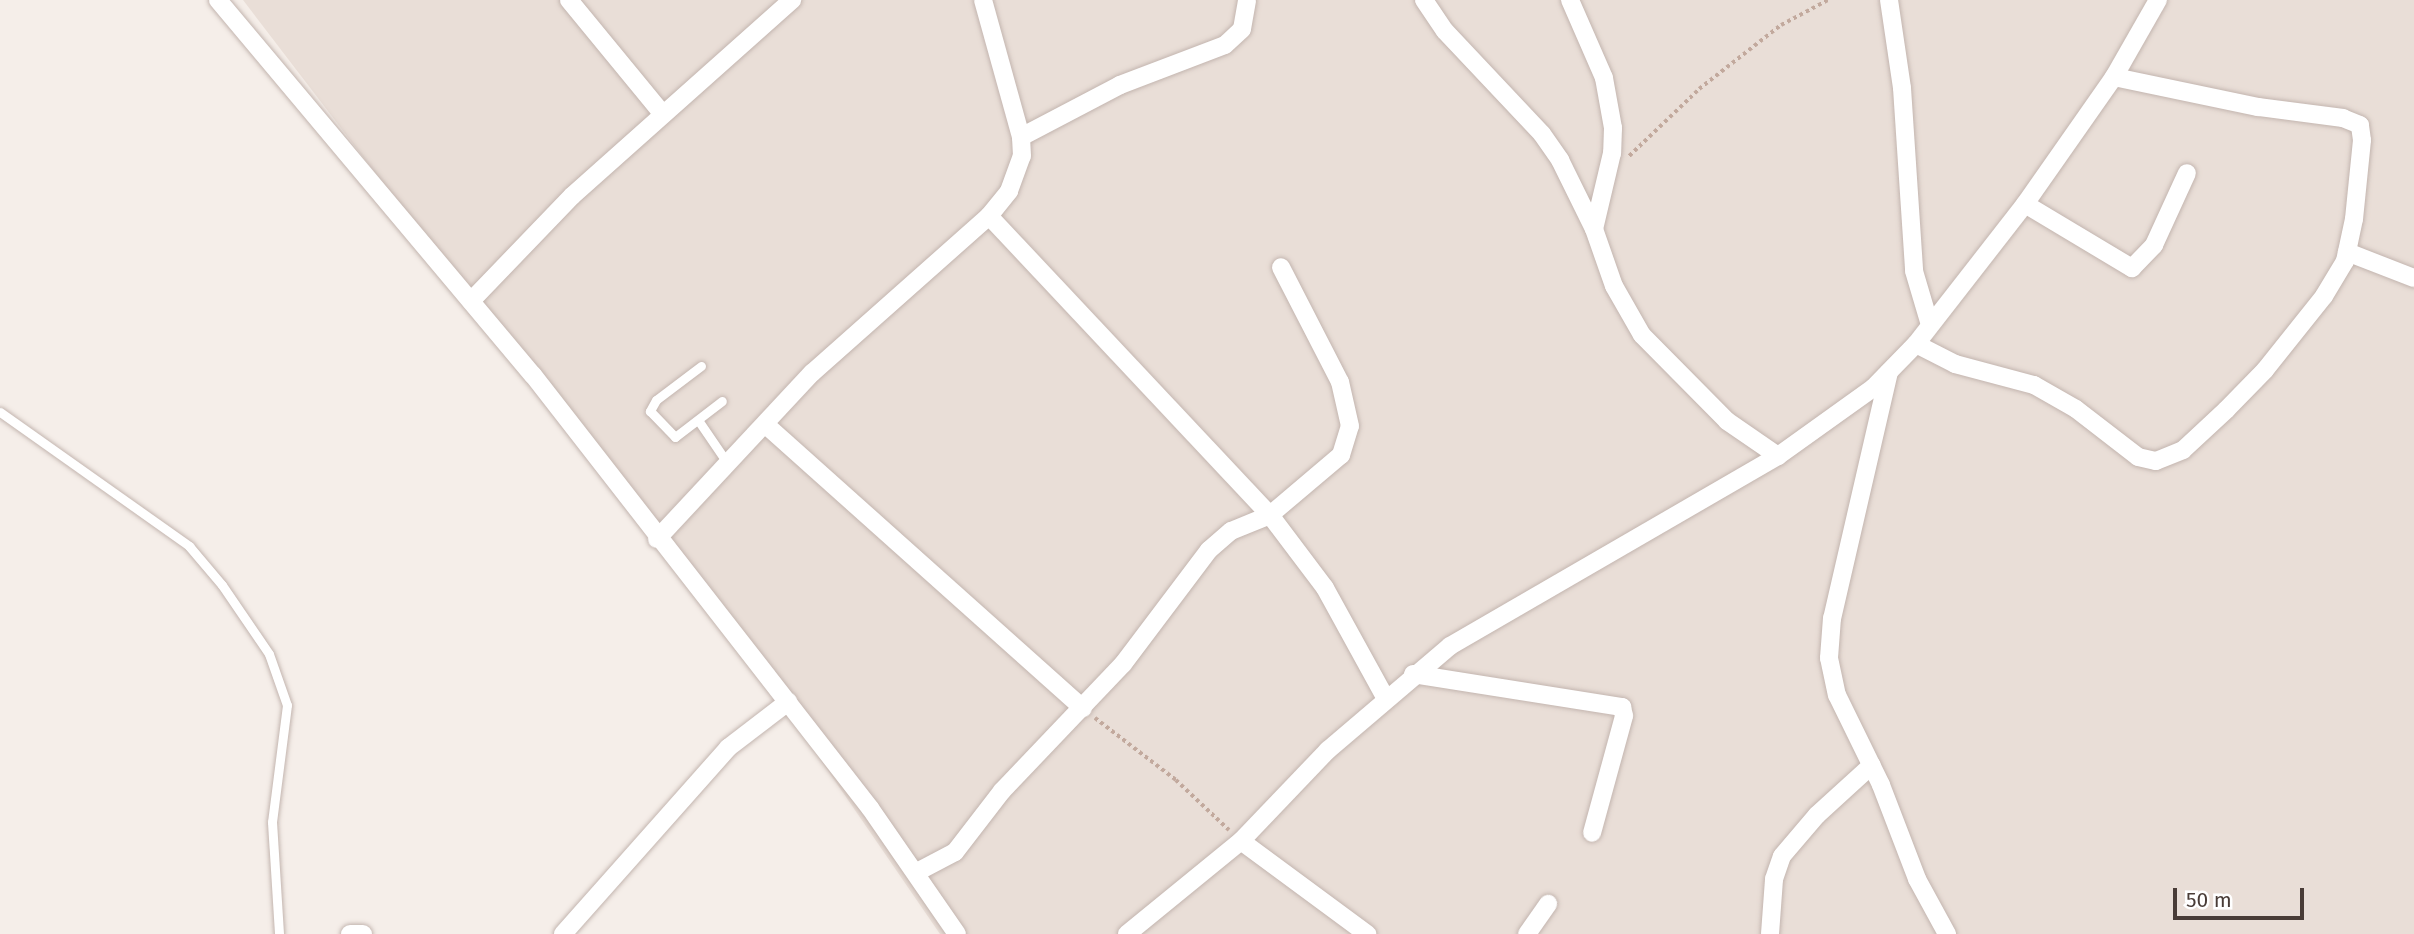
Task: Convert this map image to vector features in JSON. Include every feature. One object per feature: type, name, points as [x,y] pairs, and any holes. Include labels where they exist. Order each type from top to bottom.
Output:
[{"type":"street","points":[[218,0],[471,301],[788,702],[917,872],[957,934]]},
{"type":"street","points":[[569,0],[661,113]]},
{"type":"street","points":[[471,301],[572,196],[661,113],[766,27],[792,0]]},
{"type":"street","points":[[657,539],[812,373],[989,216],[1018,175],[1021,137],[983,0]]},
{"type":"street","points":[[1021,137],[1120,86],[1225,45],[1241,30],[1247,0]]},
{"type":"street","points":[[1424,0],[1445,31],[1542,134],[1594,229],[1614,286],[1642,335],[1727,421],[1778,456]]},
{"type":"street","points":[[1570,0],[1610,104],[1612,153],[1594,229]]},
{"type":"street","points":[[1889,0],[1902,88],[1914,271],[1930,325]]},
{"type":"street","points":[[1127,934],[1241,841],[1385,697],[1477,627],[1778,456],[1853,405],[1916,344],[2025,204],[2114,77],[2158,0]]},
{"type":"street","points":[[1916,344],[1955,364],[2034,385],[2076,409],[2138,457],[2156,461],[2183,450],[2265,370],[2324,296],[2347,252],[2362,140],[2355,121],[2258,107],[2114,77]]},
{"type":"street","points":[[2025,204],[2132,268],[2154,245],[2187,173]]},
{"type":"street","points":[[989,216],[1270,515],[1325,588],[1385,697]]},
{"type":"street","points":[[2347,252],[2414,278]]},
{"type":"street","points":[[917,872],[955,852],[1002,791],[1123,664],[1209,550],[1231,531],[1270,515],[1340,455],[1350,426],[1340,382],[1280,267]]},
{"type":"street","points":[[1889,372],[1832,618],[1829,658],[1837,695],[1872,765],[1917,879],[1947,934]]},
{"type":"street","points":[[766,425],[1083,708]]},
{"type":"street","points":[[1413,674],[1622,707],[1624,716],[1592,833]]},
{"type":"street","points":[[563,934],[728,748],[788,702]]},
{"type":"street","points":[[1770,934],[1774,878],[1782,856],[1816,815],[1872,765]]},
{"type":"street","points":[[1241,841],[1367,934]]},
{"type":"street","points":[[1527,934],[1548,905]]},
{"type":"street","points":[[350,934],[363,934]]},
{"type":"lane","points":[[701,366],[650,408],[672,437],[722,401]]},
{"type":"lane","points":[[0,412],[189,546],[222,585],[269,654],[287,705],[272,822],[279,934]]},
{"type":"lane","points":[[698,420],[728,464]]},
{"type":"path","points":[[1607,176],[1699,89],[1781,25],[1828,0]]},
{"type":"path","points":[[1083,708],[1176,780],[1241,841]]},
{"type":"shaded area","points":[[243,0],[2414,0],[2414,934],[940,934],[787,711]]}]
